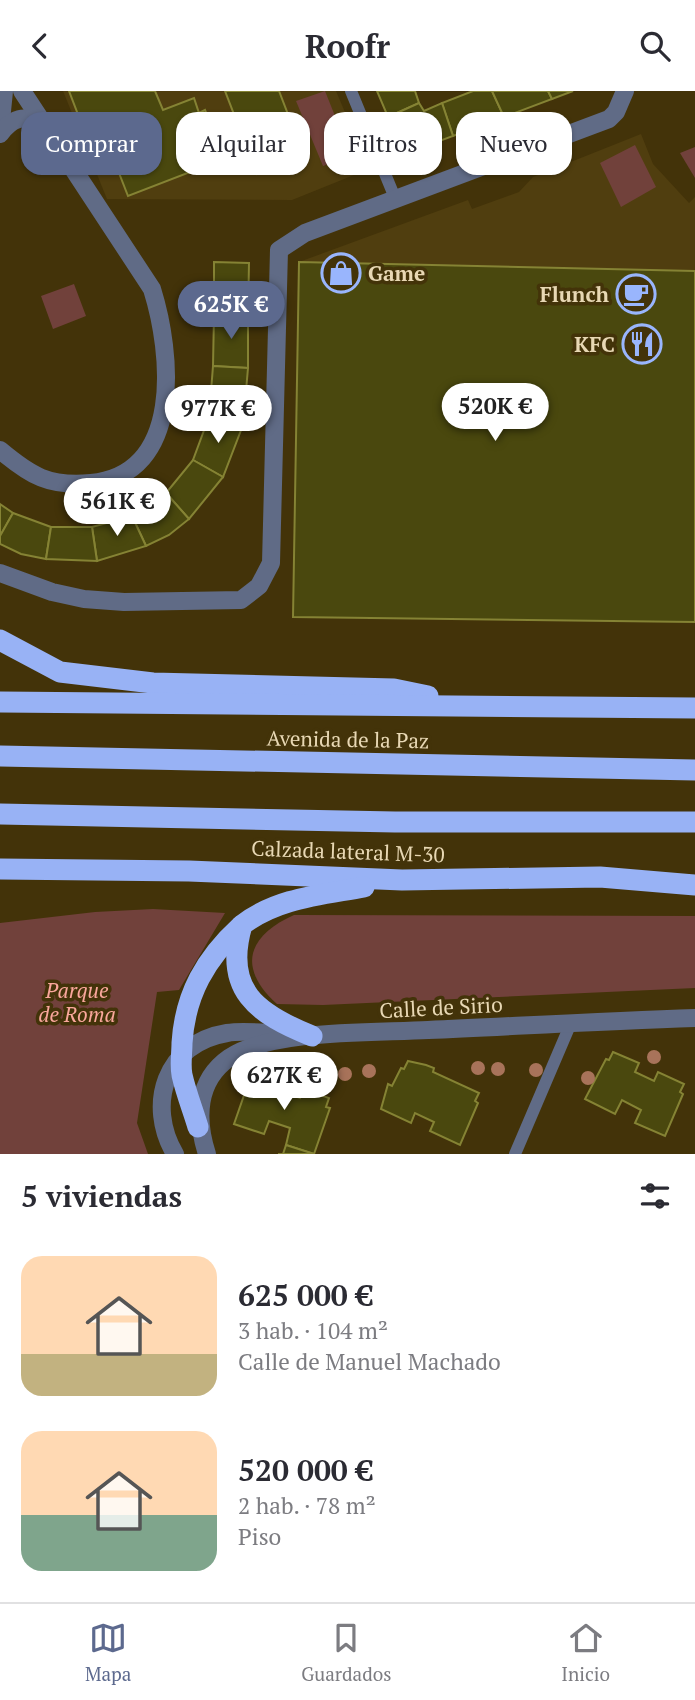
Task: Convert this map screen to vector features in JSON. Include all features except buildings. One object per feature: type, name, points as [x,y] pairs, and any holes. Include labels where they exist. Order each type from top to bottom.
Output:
[{"type":"highway","points":[[0,641],[60,673],[153,683],[394,689],[482,706]]},
{"type":"highway","points":[[0,702],[695,708]]},
{"type":"highway","name":"Avenida de la Paz","points":[[0,756],[695,770]]},
{"type":"highway","points":[[0,814],[395,822],[695,822]]},
{"type":"highway","name":"Calzada lateral M-30","points":[[0,869],[189,871],[402,880],[600,877],[695,885]]},
{"type":"highway","points":[[600,877],[695,872]]},
{"type":"highway","points":[[198,1127],[182,1073],[183,1025],[190,996],[220,945],[261,911],[284,902],[402,880]]},
{"type":"highway","points":[[242,925],[235,948],[236,962],[248,999],[277,1022],[313,1036]]},
{"type":"street","points":[[0,133],[4,91]]},
{"type":"street","points":[[22,91],[36,112]]},
{"type":"street","points":[[0,573],[52,592],[124,602],[241,600],[260,586],[271,563],[279,250],[305,233],[609,119],[616,112],[625,91]]},
{"type":"street","points":[[0,133],[10,121],[21,118]]},
{"type":"street","points":[[0,450],[29,475],[65,486],[105,482],[137,465],[158,431],[166,399],[168,366],[163,326],[152,289],[77,175]]},
{"type":"street","name":"Calle de Sirio","points":[[182,1056],[200,1043],[225,1033],[313,1036],[695,1018]]},
{"type":"street","name":"Calle de Sirio","points":[[198,1127],[200,1103],[206,1086],[227,1059],[268,1043],[313,1036]]},
{"type":"street","points":[[175,1154],[163,1135],[159,1111],[162,1089],[170,1069],[182,1056]]},
{"type":"street","points":[[198,1127],[207,1154]]},
{"type":"lane","points":[[351,91],[395,198]]},
{"type":"lane","points":[[515,1154],[571,1023]]},
{"type":"shaded area","points":[[63,91],[336,91],[345,112],[324,112],[324,175],[354,175],[292,200],[107,199],[97,175],[162,175],[162,112],[72,112]]},
{"type":"shaded area","points":[[641,134],[653,164],[689,203],[695,197],[695,622],[293,617],[299,262],[468,200],[472,209],[519,192],[538,175],[572,175],[572,161]]},
{"type":"green space","points":[[325,91],[333,112],[324,112],[324,166],[310,135],[310,112],[301,112],[296,101]]},
{"type":"green space","points":[[635,145],[656,187],[621,207],[600,163]]},
{"type":"green space","points":[[695,147],[695,178],[680,153]]},
{"type":"green space","points":[[74,284],[86,316],[53,329],[41,296]]},
{"type":"green space","name":"Parque de Roma","points":[[153,909],[225,913],[179,990],[157,992],[137,1123],[148,1154],[0,1154],[0,923],[95,912]]},
{"type":"green space","points":[[294,915],[695,916],[695,988],[323,1005],[277,1004],[256,978],[252,966],[253,954],[257,943],[266,933]]},
{"type":"place","name":"Game","points":[[341,273]]},
{"type":"place","name":"Flunch","points":[[636,294]]},
{"type":"place","name":"KFC","points":[[642,344]]}]
